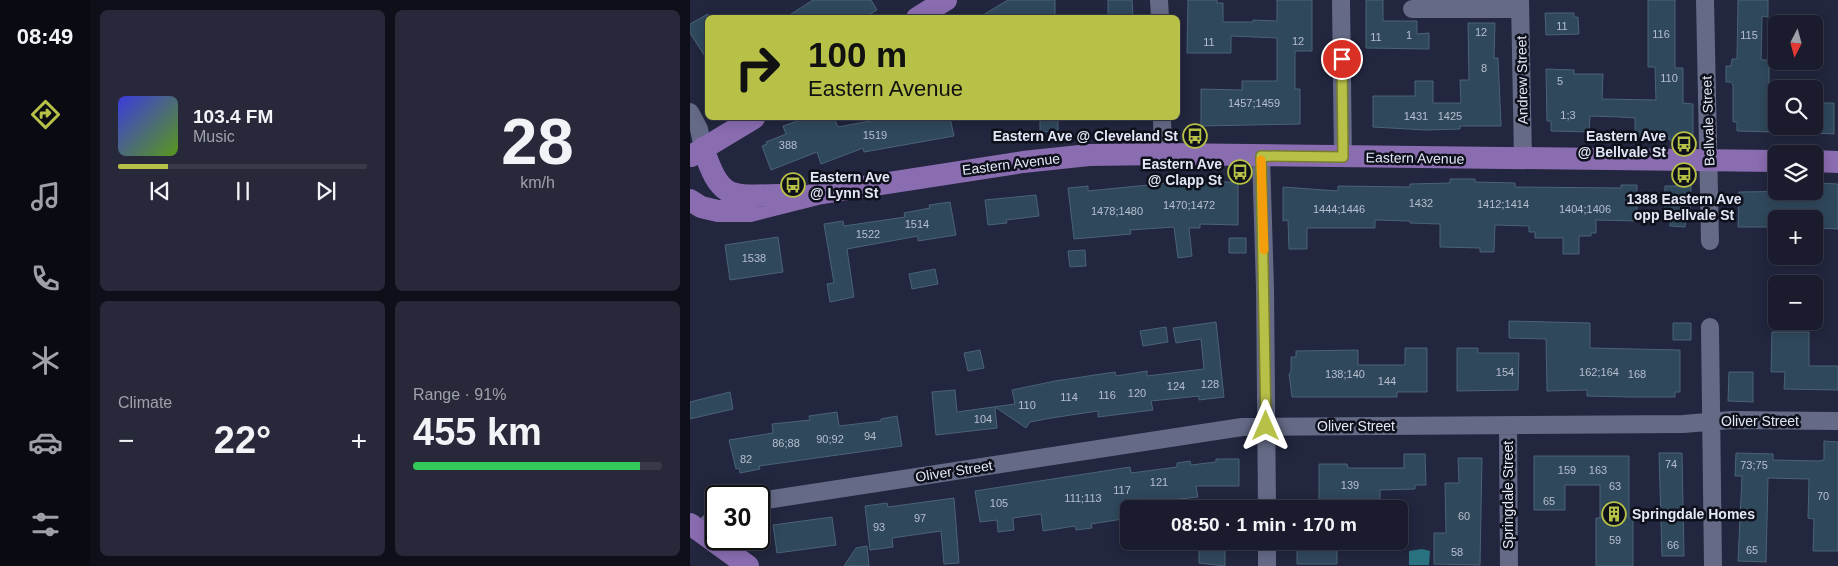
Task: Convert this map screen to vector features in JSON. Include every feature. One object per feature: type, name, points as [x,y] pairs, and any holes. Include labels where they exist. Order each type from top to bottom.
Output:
[{"type":"main road","points":[[922,15],[946,0]]},
{"type":"main road","points":[[697,152],[751,120]]},
{"type":"main road","name":"Eastern Avenue","points":[[697,152],[719,184],[730,193],[749,196],[818,194]]},
{"type":"main road","name":"Eastern Avenue","points":[[690,200],[707,209],[742,212],[760,210],[818,194],[1023,162],[1089,156],[1163,154],[1768,161]]},
{"type":"main road","points":[[1823,162],[1838,162]]},
{"type":"main road","points":[[695,528],[748,566]]},
{"type":"street","points":[[1159,0],[1160,15]]},
{"type":"street","points":[[1341,0],[1343,157]]},
{"type":"street","name":"Bellvale Street","points":[[1705,0],[1707,136],[1710,160],[1710,241]]},
{"type":"street","points":[[1412,9],[1520,4]]},
{"type":"street","name":"Andrew Street","points":[[1520,4],[1523,159]]},
{"type":"street","points":[[690,112],[699,128],[697,152]]},
{"type":"street","points":[[1162,120],[1163,154]]},
{"type":"street","points":[[1261,156],[1266,500]]},
{"type":"street","points":[[1710,327],[1713,566]]},
{"type":"street","name":"Oliver Street","points":[[770,499],[1221,429],[1266,426],[1838,421]]},
{"type":"street","name":"Springdale Street","points":[[1508,425],[1509,566]]},
{"type":"street","points":[[1267,550],[1267,566]]},
{"type":"shaded area","points":[[1422,549],[1430,551],[1429,565],[1409,565],[1409,551]]},
{"type":"building","points":[[813,0],[871,0],[877,10],[869,15],[790,15]]},
{"type":"building","points":[[1008,0],[1055,0],[1055,15],[983,15]]},
{"type":"building","points":[[1108,0],[1132,0],[1133,15],[1108,15]]},
{"type":"building","points":[[1188,0],[1217,0],[1217,3],[1223,3],[1223,22],[1253,22],[1253,20],[1277,21],[1277,0],[1312,0],[1312,51],[1295,51],[1295,89],[1300,89],[1300,124],[1201,126],[1201,89],[1242,90],[1242,81],[1277,81],[1277,38],[1231,36],[1231,53],[1187,53]]},
{"type":"building","points":[[1366,0],[1383,0],[1383,21],[1417,21],[1417,34],[1429,33],[1429,49],[1366,48]]},
{"type":"building","points":[[1648,0],[1675,0],[1675,68],[1683,68],[1683,103],[1693,104],[1693,140],[1669,140],[1669,137],[1635,136],[1635,118],[1590,116],[1589,132],[1551,131],[1551,121],[1547,121],[1546,69],[1574,70],[1574,74],[1603,74],[1602,99],[1656,100],[1655,67],[1648,67]]},
{"type":"building","points":[[1738,0],[1768,0],[1768,17],[1762,16],[1761,60],[1768,60],[1769,70],[1768,132],[1737,131],[1737,122],[1733,122],[1733,85],[1731,82],[1726,82],[1726,66],[1731,66],[1732,59],[1737,59]]},
{"type":"building","points":[[1545,13],[1574,13],[1574,17],[1578,17],[1579,34],[1546,35]]},
{"type":"building","points":[[705,16],[705,56],[690,33],[690,24]]},
{"type":"building","points":[[1468,23],[1495,23],[1494,58],[1498,58],[1501,126],[1460,126],[1460,129],[1426,130],[1373,127],[1373,96],[1415,96],[1415,81],[1433,81],[1433,103],[1461,103],[1460,80],[1469,80]]},
{"type":"building","points":[[1823,103],[1834,103],[1834,134],[1823,133]]},
{"type":"building","points":[[801,120],[835,120],[838,127],[875,120],[950,120],[954,136],[864,152],[863,148],[821,164],[817,152],[771,170],[762,146],[767,144],[766,142],[786,134],[783,126]]},
{"type":"building","points":[[1040,120],[1058,120],[1058,131],[1040,132]]},
{"type":"building","points":[[1450,179],[1475,179],[1475,182],[1515,183],[1515,187],[1621,188],[1621,185],[1637,185],[1637,221],[1596,220],[1596,233],[1591,233],[1591,236],[1579,236],[1579,254],[1563,254],[1563,238],[1535,238],[1535,232],[1529,232],[1529,226],[1495,225],[1494,252],[1480,252],[1480,248],[1440,247],[1440,224],[1375,220],[1375,228],[1307,228],[1307,249],[1289,249],[1288,220],[1283,221],[1283,187],[1338,191],[1338,186],[1410,187],[1410,184],[1450,183]]},
{"type":"building","points":[[1178,182],[1238,182],[1238,225],[1200,224],[1200,228],[1189,228],[1192,256],[1178,258],[1174,227],[1130,230],[1131,234],[1074,239],[1068,188],[1088,186],[1088,191]]},
{"type":"building","points":[[1823,183],[1838,184],[1838,229],[1823,228],[1823,210],[1768,210],[1768,227],[1738,227],[1739,192],[1768,192],[1768,200],[1823,200]]},
{"type":"building","points":[[1665,186],[1691,186],[1690,220],[1686,219],[1685,227],[1670,226],[1670,219],[1664,219]]},
{"type":"building","points":[[1036,195],[1039,216],[1006,220],[1007,223],[988,225],[985,200]]},
{"type":"building","points":[[950,202],[956,235],[918,241],[918,236],[847,249],[854,297],[830,302],[827,284],[834,283],[824,224],[843,221],[844,226],[905,217],[904,213],[930,208],[929,205]]},
{"type":"building","points":[[778,237],[783,272],[730,280],[725,245]]},
{"type":"building","points":[[1229,238],[1246,238],[1246,253],[1229,253]]},
{"type":"building","points":[[1085,250],[1086,266],[1070,267],[1068,251]]},
{"type":"building","points":[[935,269],[938,284],[912,289],[909,274]]},
{"type":"building","points":[[1509,321],[1590,323],[1590,348],[1680,350],[1680,392],[1675,392],[1675,397],[1628,397],[1587,396],[1587,390],[1547,391],[1546,339],[1509,338]]},
{"type":"building","points":[[1216,322],[1224,397],[1199,400],[1199,396],[1151,401],[1153,410],[1098,417],[1098,411],[1030,422],[1026,428],[995,407],[997,428],[936,435],[932,392],[955,390],[957,412],[1015,404],[1012,390],[1055,381],[1115,372],[1116,376],[1147,371],[1147,376],[1204,369],[1201,339],[1176,343],[1173,328]]},
{"type":"building","points":[[1673,323],[1691,323],[1691,340],[1673,340]]},
{"type":"building","points":[[1166,327],[1168,342],[1143,346],[1140,331]]},
{"type":"building","points":[[1772,332],[1809,332],[1809,366],[1838,366],[1838,390],[1784,389],[1785,372],[1771,372]]},
{"type":"building","points":[[1405,348],[1427,348],[1427,392],[1397,392],[1397,397],[1292,397],[1289,374],[1291,372],[1291,357],[1296,357],[1296,351],[1358,350],[1358,365],[1405,365]]},
{"type":"building","points":[[1457,348],[1478,348],[1478,353],[1519,353],[1518,390],[1457,391]]},
{"type":"building","points":[[980,350],[984,368],[968,371],[964,353]]},
{"type":"building","points":[[1729,372],[1753,372],[1753,402],[1728,401]]},
{"type":"building","points":[[730,392],[733,409],[690,419],[690,402]]},
{"type":"building","points":[[837,412],[839,426],[881,421],[881,419],[897,416],[902,446],[759,466],[760,469],[740,473],[739,468],[736,469],[729,440],[773,433],[772,424],[810,420],[809,416]]},
{"type":"building","points":[[1824,441],[1838,442],[1838,551],[1813,551],[1814,519],[1808,518],[1809,479],[1768,478],[1766,562],[1738,561],[1742,476],[1735,476],[1736,453],[1773,454],[1773,460],[1819,461],[1824,460]]},
{"type":"building","points":[[1659,453],[1682,453],[1684,556],[1662,556]]},
{"type":"building","points":[[1404,454],[1425,454],[1426,485],[1415,485],[1415,489],[1380,490],[1380,500],[1319,500],[1319,464],[1347,464],[1348,468],[1404,468]]},
{"type":"building","name":"Springdale Homes","points":[[1534,456],[1629,456],[1629,518],[1633,517],[1633,566],[1596,566],[1596,518],[1600,518],[1600,485],[1565,485],[1565,510],[1534,510]]},
{"type":"building","points":[[1458,458],[1482,458],[1480,565],[1434,564],[1434,533],[1446,533],[1445,483],[1459,483]]},
{"type":"building","points":[[1216,459],[1239,459],[1239,486],[1196,486],[1198,497],[1171,500],[1120,500],[1120,519],[1091,524],[1092,528],[1076,530],[1075,526],[1043,531],[1041,514],[1013,518],[1014,530],[998,532],[997,520],[980,522],[975,491],[1130,467],[1131,473],[1177,467],[1177,463],[1190,461],[1191,465],[1216,462]]},
{"type":"building","points":[[954,498],[959,563],[944,564],[941,531],[892,538],[893,547],[870,550],[865,506],[887,503],[888,507]]},
{"type":"building","points":[[832,517],[836,545],[777,553],[773,525]]},
{"type":"building","points":[[867,546],[869,566],[844,566],[856,548]]},
{"type":"building","points":[[1199,550],[1225,550],[1225,566],[1199,563]]},
{"type":"building","points":[[1297,550],[1337,550],[1337,564],[1297,564]]},
{"type":"slow traffic","points":[[1261,160],[1264,250]]},
{"type":"place","name":"Eastern Ave @ Cleveland St","points":[[1195,136]]},
{"type":"place","name":"Eastern Ave @ Bellvale St","points":[[1684,144]]},
{"type":"place","name":"Eastern Ave @ Clapp St","points":[[1240,172]]},
{"type":"place","name":"1388 Eastern Ave opp Bellvale St","points":[[1684,175]]},
{"type":"place","name":"Eastern Ave @ Lynn St","points":[[793,185]]},
{"type":"place","name":"Springdale Homes","points":[[1614,514]]},
{"type":"route","points":[[1266,426],[1265,288],[1261,156],[1343,157],[1342,59]]}]
